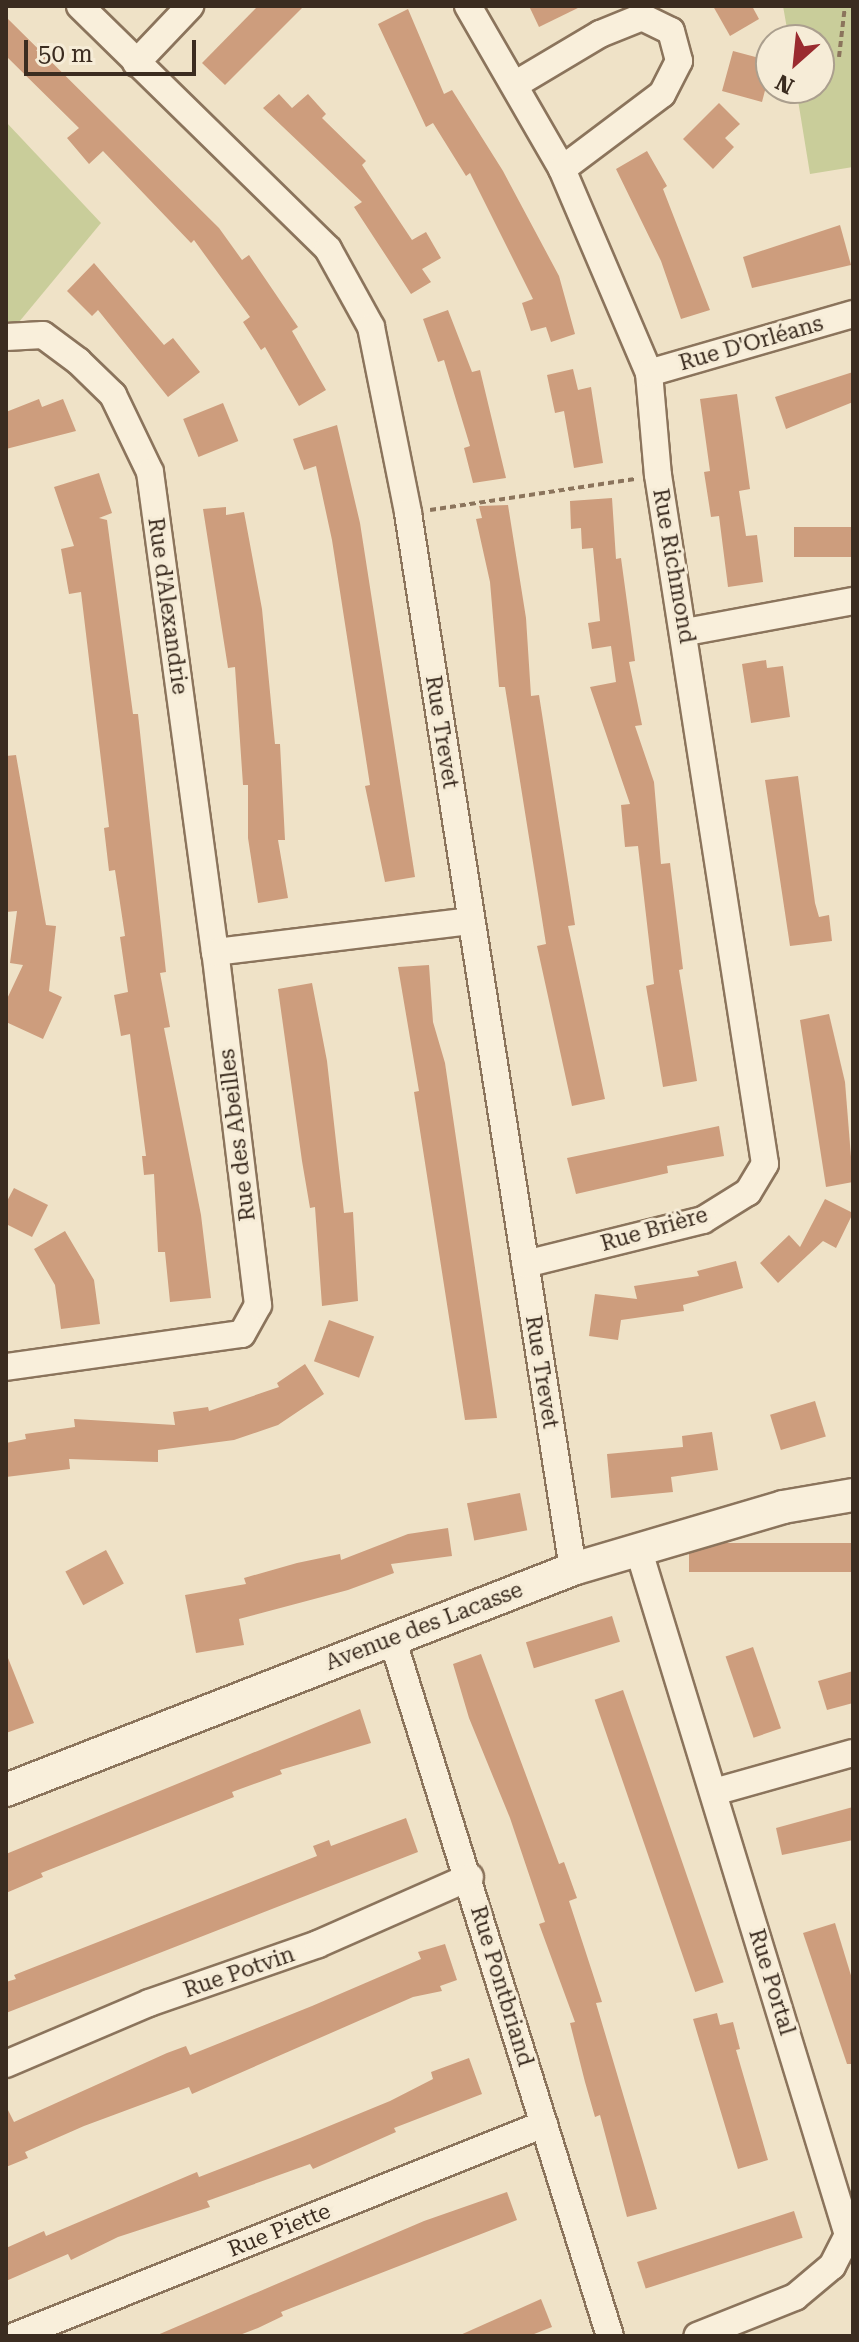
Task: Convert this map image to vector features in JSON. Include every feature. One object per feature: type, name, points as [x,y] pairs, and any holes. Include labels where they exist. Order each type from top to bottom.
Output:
[{"type":"street","name":"Rue Trevet","points":[[80,6],[328,249],[371,327],[408,513],[573,1569]]},
{"type":"street","points":[[136,63],[190,6]]},
{"type":"street","name":"Rue Richmond","points":[[468,6],[516,84],[562,169],[649,373],[658,475],[686,632],[765,1164]]},
{"type":"street","points":[[516,84],[600,34],[642,17],[671,31],[679,61],[662,94],[562,169]]},
{"type":"street","name":"Rue D'Orléans","points":[[649,373],[853,314]]},
{"type":"street","name":"Rue d'Alexandrie","points":[[6,337],[43,335],[78,361],[113,395],[150,472],[215,952]]},
{"type":"street","points":[[686,632],[853,601]]},
{"type":"street","points":[[215,952],[471,921]]},
{"type":"street","name":"Rue des Abeilles","points":[[6,1367],[242,1334],[258,1305],[215,952]]},
{"type":"street","name":"Rue Brière","points":[[525,1264],[703,1220],[748,1192],[765,1164]]},
{"type":"street","name":"Avenue des Lacasse","points":[[6,1790],[573,1569],[783,1507],[853,1495]]},
{"type":"street","name":"Rue Portal","points":[[638,1548],[848,2235],[832,2266],[795,2297],[697,2336]]},
{"type":"street","name":"Rue Pontbriand","points":[[392,1638],[470,1877],[610,2336]]},
{"type":"street","points":[[714,1792],[853,1753]]},
{"type":"street","name":"Rue Potvin","points":[[6,2064],[149,2003],[318,1944],[470,1877]]},
{"type":"street","name":"Rue Piette","points":[[15,2336],[544,2124]]},
{"type":"path","points":[[839,57],[845,6]]},
{"type":"path","points":[[408,513],[658,475]]},
{"type":"green space","points":[[783,6],[853,6],[853,167],[810,174],[799,104],[835,104],[835,24],[786,24]]},
{"type":"green space","points":[[6,122],[101,223],[14,328],[6,330]]},
{"type":"building","points":[[258,6],[304,6],[225,85],[202,63]]},
{"type":"building","points":[[529,6],[582,6],[539,27]]},
{"type":"building","points":[[713,6],[752,6],[759,19],[730,36]]},
{"type":"building","points":[[408,9],[444,94],[452,90],[503,171],[559,276],[575,334],[551,342],[546,327],[531,331],[522,303],[533,299],[470,173],[466,176],[433,123],[426,127],[378,24]]},
{"type":"building","points":[[6,17],[219,228],[242,260],[249,255],[298,327],[292,331],[326,390],[299,406],[265,347],[261,350],[243,322],[250,317],[194,240],[191,243],[103,151],[89,164],[67,138],[79,128],[6,56]]},
{"type":"building","points":[[733,51],[755,57],[755,100],[722,91]]},
{"type":"building","points":[[279,94],[292,108],[308,94],[326,114],[322,118],[366,161],[362,165],[412,240],[426,232],[441,258],[422,269],[431,282],[411,294],[354,207],[362,202],[263,108]]},
{"type":"building","points":[[719,103],[740,124],[725,138],[734,147],[713,169],[683,139]]},
{"type":"building","points":[[647,151],[667,186],[663,189],[710,310],[681,319],[661,261],[616,169]]},
{"type":"building","points":[[840,225],[851,265],[752,288],[743,257]]},
{"type":"building","points":[[94,263],[164,345],[173,338],[200,372],[168,397],[98,310],[92,316],[67,291]]},
{"type":"building","points":[[448,310],[472,372],[480,370],[506,478],[473,483],[464,448],[470,446],[444,360],[438,362],[423,319]]},
{"type":"building","points":[[573,369],[578,390],[591,387],[603,463],[574,468],[564,411],[555,413],[547,375]]},
{"type":"building","points":[[853,372],[853,402],[786,429],[775,397]]},
{"type":"building","points":[[737,394],[750,489],[739,491],[746,536],[757,535],[763,582],[728,587],[719,516],[711,517],[704,472],[710,471],[700,399]]},
{"type":"building","points":[[39,399],[42,407],[63,399],[76,431],[6,449],[6,412]]},
{"type":"building","points":[[223,403],[238,441],[198,457],[183,419]]},
{"type":"building","points":[[337,425],[360,523],[415,877],[385,882],[365,786],[370,785],[332,540],[316,466],[304,470],[293,439]]},
{"type":"building","points":[[99,473],[112,513],[99,518],[107,520],[133,714],[138,714],[166,972],[160,973],[170,1027],[164,1028],[201,1215],[211,1298],[170,1302],[165,1252],[158,1252],[154,1174],[144,1175],[142,1156],[146,1156],[130,1034],[121,1036],[114,995],[128,992],[120,937],[125,936],[115,870],[109,871],[104,828],[109,827],[81,592],[69,594],[61,549],[74,546],[54,487]]},
{"type":"building","points":[[612,498],[616,559],[621,558],[635,661],[629,662],[642,725],[635,726],[654,782],[661,864],[670,863],[683,969],[679,970],[697,1081],[663,1087],[646,986],[654,984],[638,846],[625,847],[621,805],[630,804],[590,687],[616,682],[611,646],[592,649],[588,623],[600,621],[593,548],[582,549],[581,528],[571,529],[570,501]]},
{"type":"building","points":[[508,505],[526,618],[531,696],[539,695],[575,925],[568,926],[605,1099],[572,1106],[537,946],[546,944],[505,687],[499,687],[490,582],[476,519],[482,518],[479,506]]},
{"type":"building","points":[[226,507],[226,515],[244,512],[262,609],[275,744],[280,744],[285,840],[278,840],[288,898],[258,903],[248,838],[248,785],[243,785],[235,667],[228,668],[203,509]]},
{"type":"building","points":[[794,527],[853,527],[853,557],[794,557]]},
{"type":"building","points":[[766,660],[767,668],[783,666],[790,717],[751,723],[742,664]]},
{"type":"building","points":[[16,755],[46,925],[56,926],[49,991],[62,997],[43,1039],[6,1022],[6,1001],[23,965],[10,963],[17,911],[6,912],[6,756]]},
{"type":"building","points":[[798,776],[815,903],[819,917],[829,915],[832,941],[790,946],[765,780]]},
{"type":"building","points":[[429,965],[433,1022],[445,1063],[497,1418],[465,1420],[414,1092],[419,1091],[398,967]]},
{"type":"building","points":[[312,983],[327,1061],[344,1213],[353,1212],[358,1301],[322,1306],[315,1207],[310,1208],[302,1161],[278,989]]},
{"type":"building","points":[[829,1014],[845,1082],[853,1182],[826,1187],[800,1020]]},
{"type":"building","points":[[719,1126],[724,1156],[667,1166],[668,1173],[576,1194],[567,1158]]},
{"type":"building","points":[[14,1188],[48,1205],[32,1237],[6,1224],[6,1203]]},
{"type":"building","points":[[825,1199],[853,1213],[836,1248],[823,1241],[778,1283],[760,1263],[789,1235],[800,1247]]},
{"type":"building","points":[[65,1231],[94,1280],[100,1324],[61,1329],[55,1285],[34,1249]]},
{"type":"building","points":[[736,1261],[743,1288],[683,1305],[684,1311],[621,1320],[618,1340],[589,1336],[595,1294],[637,1299],[634,1286],[699,1276],[697,1271]]},
{"type":"building","points":[[329,1320],[374,1336],[359,1378],[314,1361]]},
{"type":"building","points":[[305,1364],[324,1394],[278,1425],[234,1440],[158,1450],[158,1462],[69,1459],[70,1469],[6,1477],[6,1443],[26,1439],[25,1434],[75,1427],[74,1419],[175,1425],[173,1412],[208,1407],[209,1411],[279,1387],[277,1383]]},
{"type":"building","points":[[815,1401],[826,1436],[781,1450],[770,1415]]},
{"type":"building","points":[[712,1432],[718,1470],[671,1477],[673,1492],[611,1498],[607,1454],[683,1447],[682,1436]]},
{"type":"building","points":[[520,1493],[527,1530],[474,1541],[467,1503]]},
{"type":"building","points":[[448,1528],[452,1556],[391,1564],[394,1573],[348,1590],[239,1619],[244,1645],[196,1653],[185,1595],[246,1584],[244,1578],[297,1563],[340,1554],[341,1560],[408,1534]]},
{"type":"building","points":[[689,1543],[853,1543],[853,1572],[689,1572]]},
{"type":"building","points":[[106,1550],[124,1584],[83,1605],[65,1572]]},
{"type":"building","points":[[612,1616],[620,1642],[534,1668],[526,1642]]},
{"type":"building","points":[[753,1647],[781,1728],[754,1738],[726,1656]]},
{"type":"building","points":[[6,1653],[34,1723],[6,1733]]},
{"type":"building","points":[[481,1654],[559,1864],[564,1862],[577,1898],[569,1901],[602,2002],[596,2003],[657,2209],[627,2217],[600,2115],[595,2117],[570,2023],[575,2022],[539,1924],[545,1922],[510,1818],[469,1718],[453,1664]]},
{"type":"building","points":[[853,1671],[853,1703],[827,1710],[818,1681]]},
{"type":"building","points":[[623,1690],[724,1982],[695,1992],[595,1700]]},
{"type":"building","points":[[360,1709],[371,1743],[280,1770],[282,1774],[232,1792],[234,1797],[41,1873],[43,1877],[6,1893],[6,1854]]},
{"type":"building","points":[[853,1807],[853,1840],[782,1855],[776,1828]]},
{"type":"building","points":[[406,1818],[418,1852],[6,2013],[6,1982],[16,1979],[14,1975],[317,1856],[313,1846],[329,1840],[331,1846]]},
{"type":"building","points":[[835,1923],[853,1982],[853,2064],[847,2064],[803,1933]]},
{"type":"building","points":[[445,1944],[457,1980],[440,1986],[442,1991],[413,1997],[192,2094],[189,2087],[84,2126],[25,2152],[28,2158],[6,2167],[6,2106],[14,2122],[167,2053],[186,2046],[190,2055],[312,2006],[421,1959],[418,1952]]},
{"type":"building","points":[[717,2013],[720,2025],[733,2022],[740,2049],[736,2050],[768,2160],[738,2169],[693,2019]]},
{"type":"building","points":[[469,2058],[482,2094],[394,2128],[396,2132],[313,2169],[310,2164],[207,2201],[210,2207],[118,2237],[71,2260],[68,2254],[6,2281],[6,2248],[44,2231],[46,2236],[197,2172],[199,2177],[300,2138],[390,2101],[433,2079],[431,2072]]},
{"type":"building","points":[[507,2192],[517,2220],[281,2312],[283,2316],[258,2328],[237,2336],[155,2336],[424,2221]]},
{"type":"building","points":[[794,2211],[803,2238],[646,2289],[637,2262]]},
{"type":"building","points":[[541,2299],[552,2327],[529,2336],[458,2336]]}]
